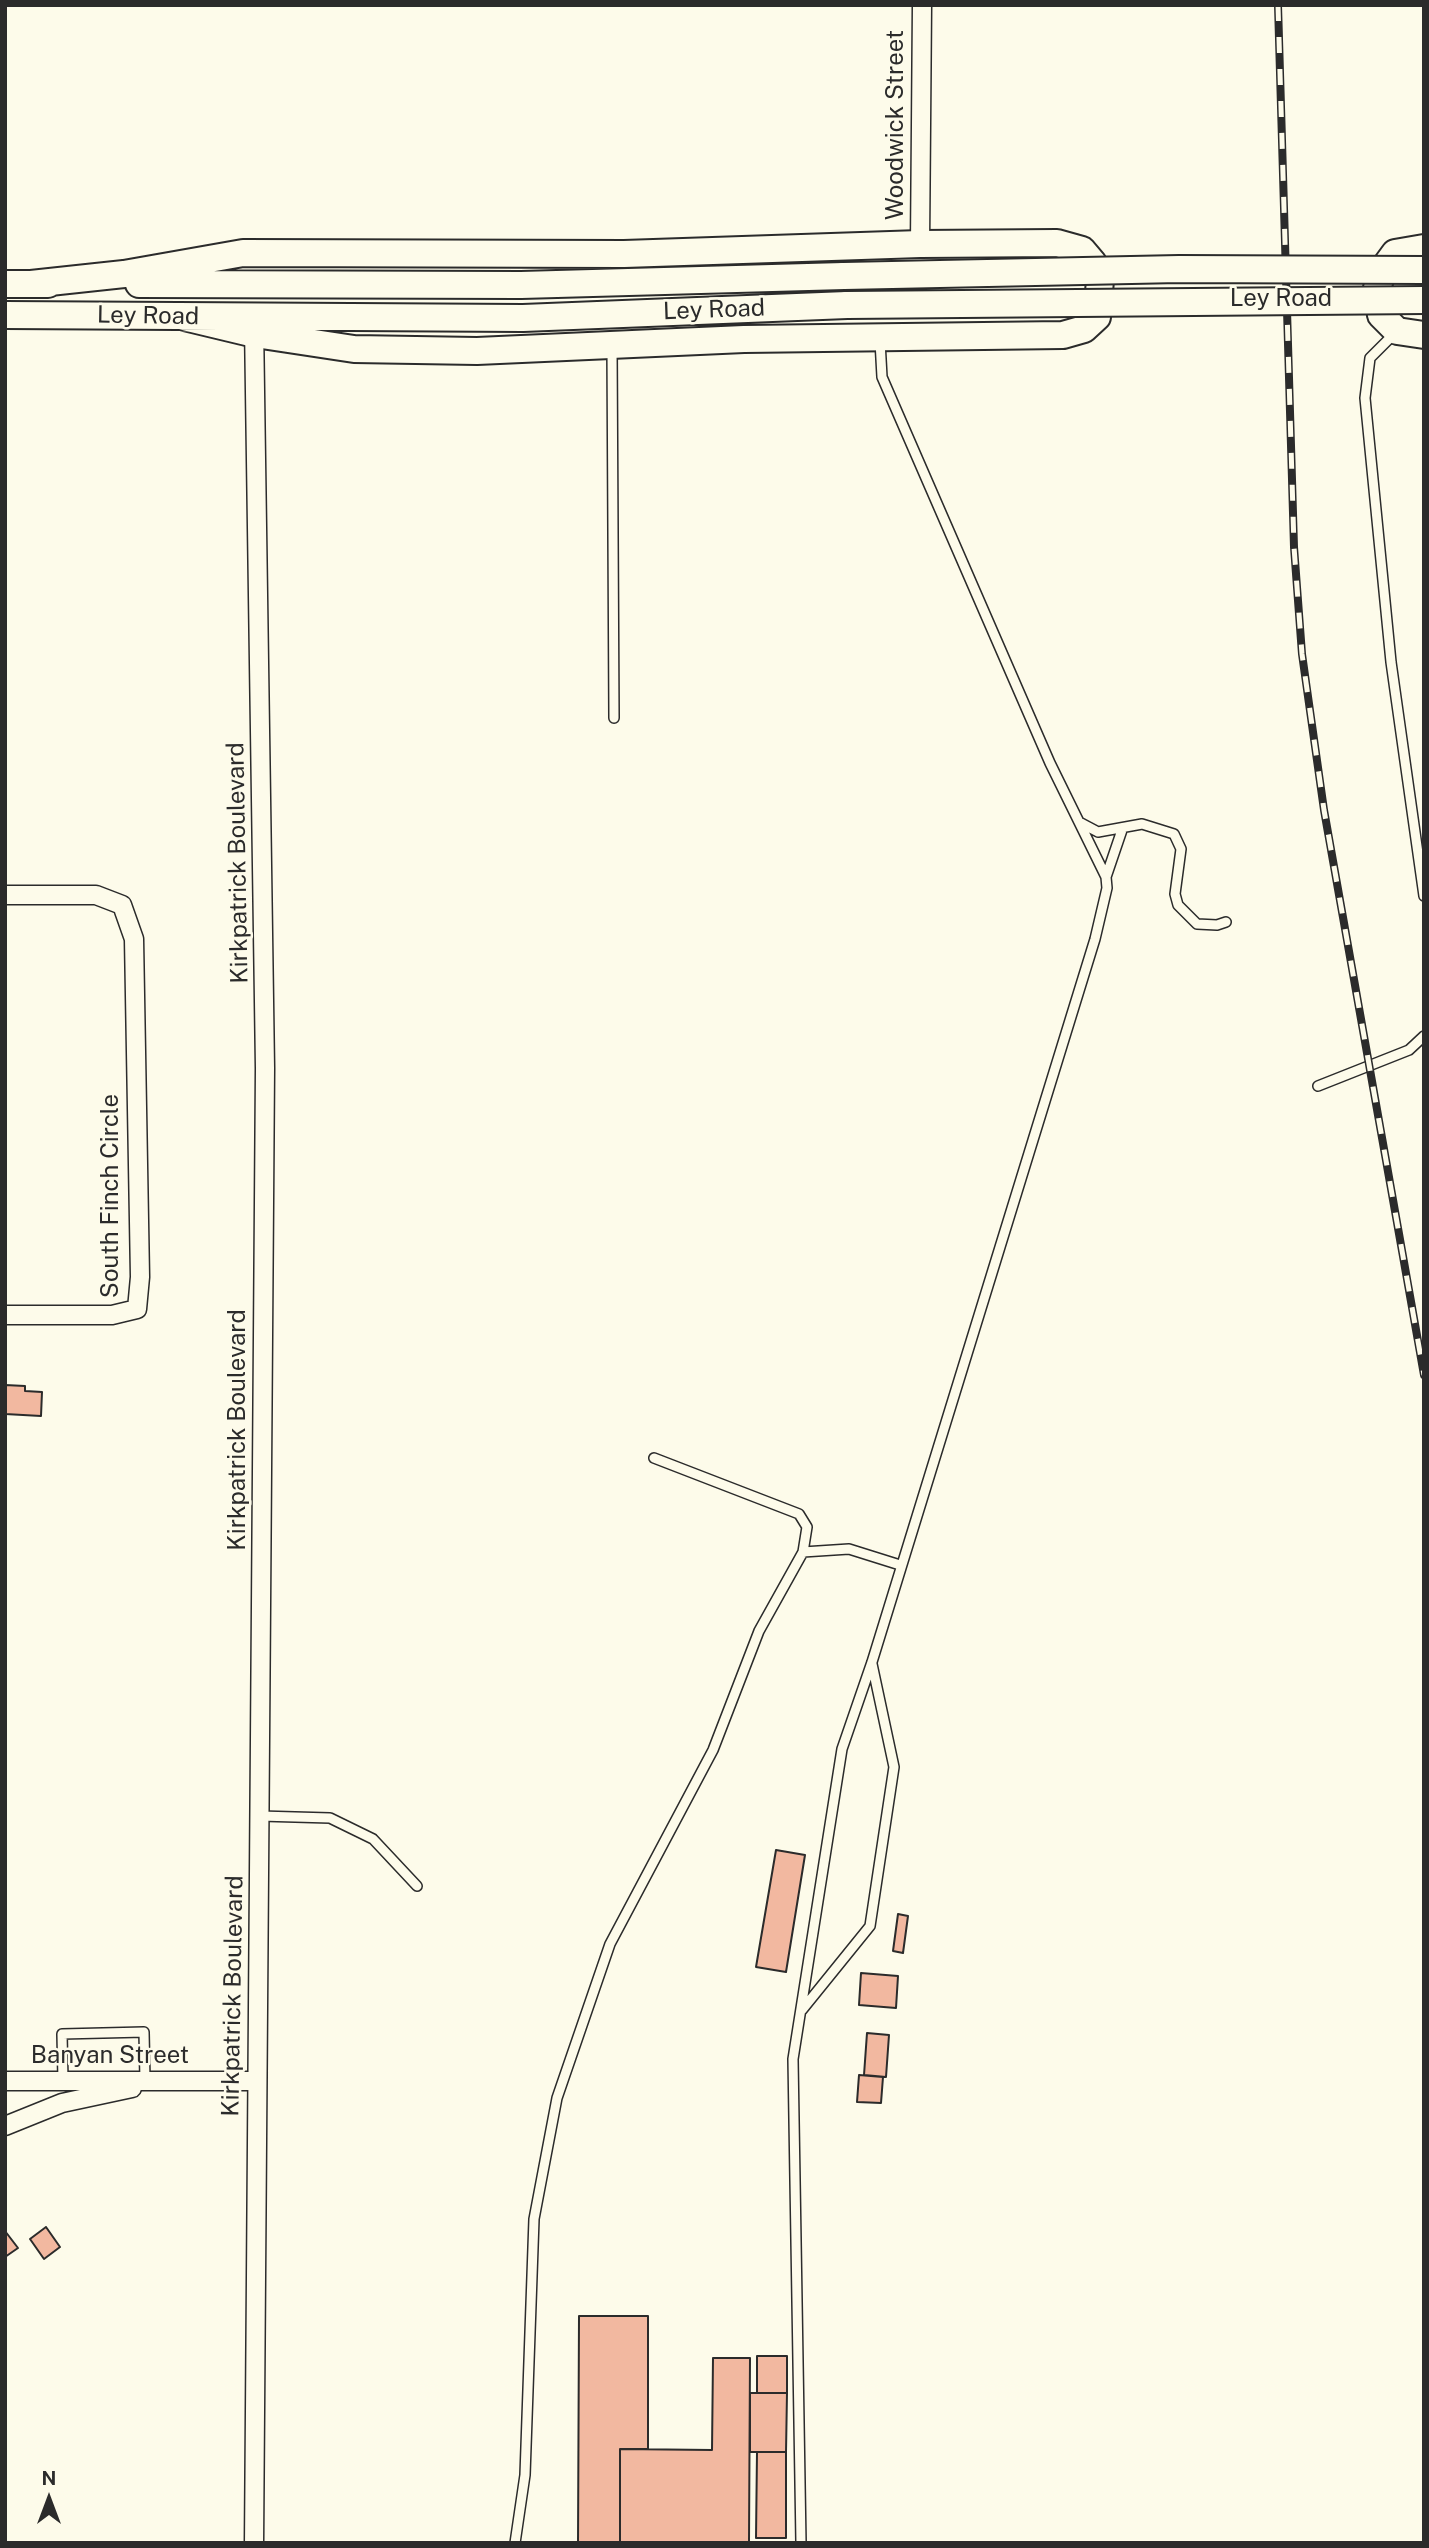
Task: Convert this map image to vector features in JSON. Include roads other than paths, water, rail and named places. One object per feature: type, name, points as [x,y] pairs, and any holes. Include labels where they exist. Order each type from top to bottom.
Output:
[{"type":"main road","points":[[18,284],[124,274],[243,253],[624,254],[920,244],[1057,243],[1078,247],[1090,257],[1099,274],[1100,306],[1097,317],[1084,329],[1063,335],[744,339],[477,351],[354,349],[254,325],[257,302],[275,284]]},
{"type":"main road","points":[[1424,248],[1395,254],[1384,268],[1377,288],[1381,315],[1397,331],[1424,335]]},
{"type":"main road","name":"Ley Road","points":[[18,284],[521,285],[844,275],[1179,269],[1424,270]]},
{"type":"main road","name":"Ley Road","points":[[5,314],[180,316],[254,325],[847,305],[1424,300]]},
{"type":"street","name":"Woodwick Street","points":[[920,244],[922,5]]},
{"type":"street","name":"Kirkpatrick Boulevard","points":[[254,325],[265,1068],[254,2543]]},
{"type":"street","name":"South Finch Circle","points":[[5,895],[96,895],[122,905],[134,939],[140,1277],[136,1309],[111,1315],[5,1315]]},
{"type":"street","points":[[5,2126],[62,2103],[166,2080]]},
{"type":"street","name":"Banyan Street","points":[[5,2081],[256,2081]]},
{"type":"lane","points":[[1397,331],[1370,358],[1366,398],[1391,662],[1424,896]]},
{"type":"lane","points":[[880,339],[882,377],[1077,820],[1106,877]]},
{"type":"lane","points":[[612,345],[614,718]]},
{"type":"lane","points":[[1077,820],[1098,832],[1122,830],[1142,824],[1174,834],[1181,849],[1175,894],[1178,905],[1198,924],[1217,925],[1226,922]]},
{"type":"lane","points":[[801,2543],[793,2059],[842,1749],[872,1662],[1095,939],[1105,900],[1106,877],[1122,830]]},
{"type":"lane","points":[[1318,1086],[1409,1050],[1424,1036]]},
{"type":"lane","points":[[515,2543],[526,2475],[534,2219],[556,2098],[610,1944],[713,1750],[759,1631],[803,1552],[807,1527],[799,1514],[654,1458]]},
{"type":"lane","points":[[803,1552],[849,1549],[900,1565]]},
{"type":"lane","points":[[800,2012],[870,1926],[894,1767],[872,1662]]},
{"type":"lane","points":[[260,1816],[330,1818],[373,1839],[417,1886]]},
{"type":"lane","points":[[63,2080],[62,2034],[144,2032],[145,2080]]},
{"type":"railway","points":[[1278,5],[1294,547],[1302,654],[1324,810],[1424,1375]]}]
